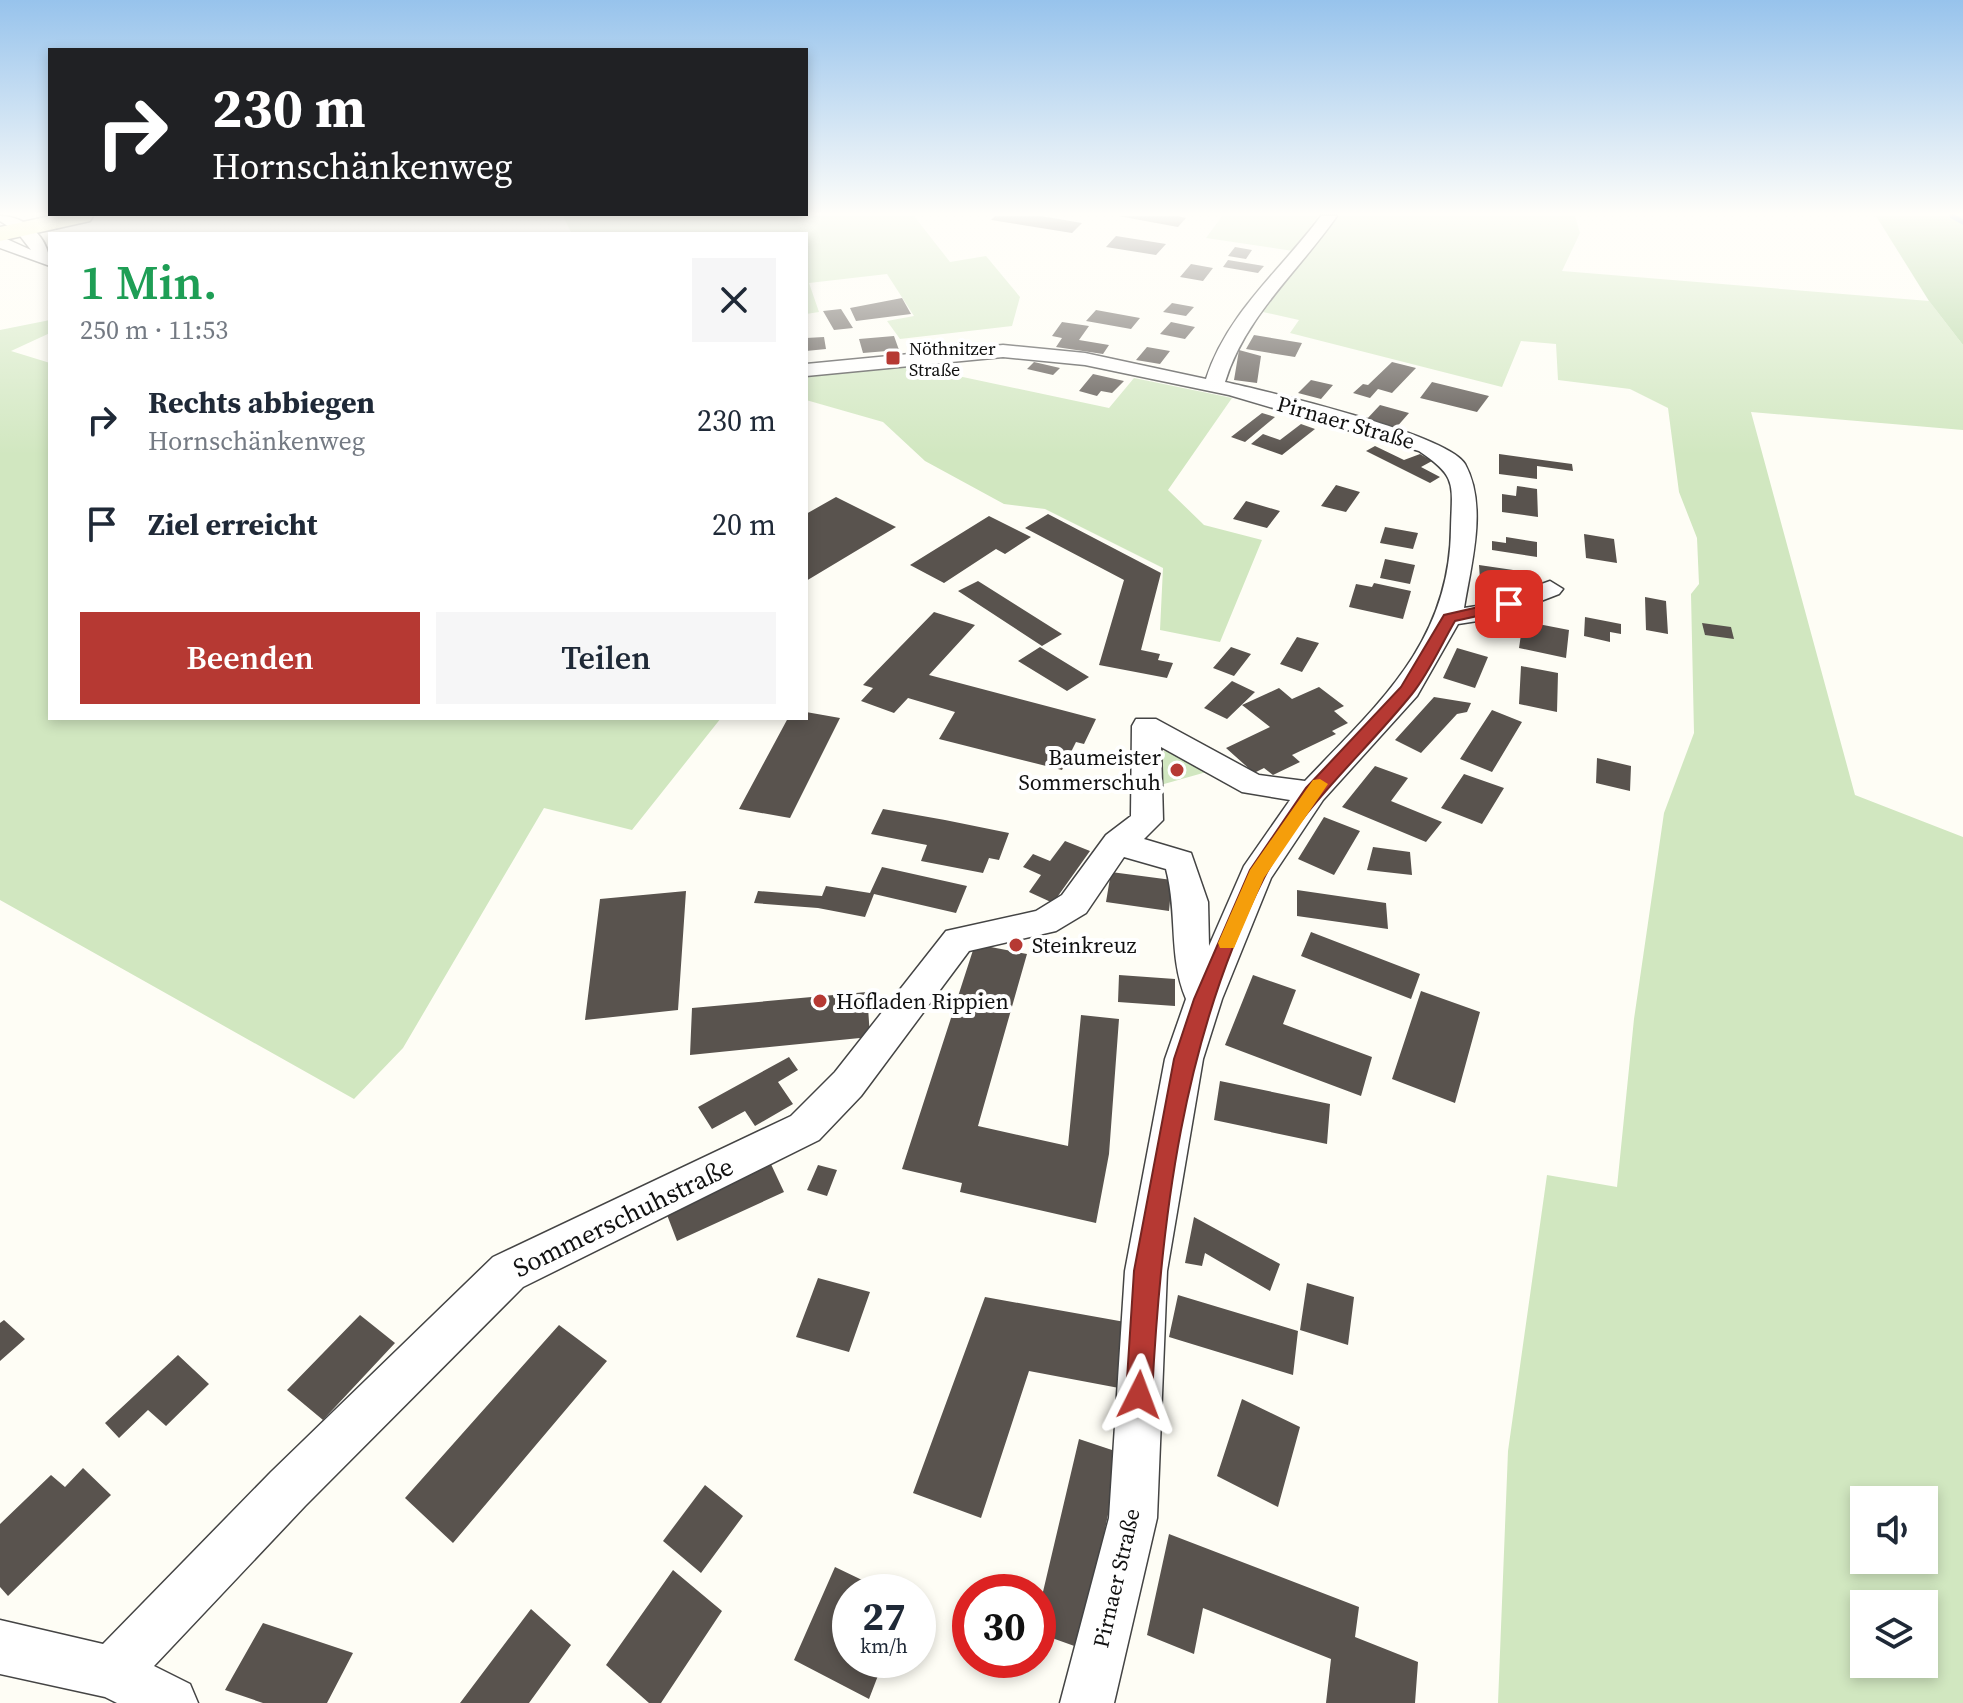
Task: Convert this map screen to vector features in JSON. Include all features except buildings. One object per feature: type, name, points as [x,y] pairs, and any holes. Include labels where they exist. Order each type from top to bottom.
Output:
[{"type":"street","points":[[808,370],[1032,351],[1214,386],[1220,359],[1263,295]]},
{"type":"street","name":"Pirnaer Straße","points":[[1087,1703],[1133,1518],[1146,1271],[1184,1059],[1204,999],[1256,875],[1312,792],[1407,690],[1449,618],[1463,543],[1463,485],[1454,464],[1427,446],[1214,386]]},
{"type":"street","points":[[1449,618],[1488,612],[1550,589]]},
{"type":"street","name":"Sommerschuhstraße","points":[[112,1672],[288,1489],[508,1272],[805,1128],[848,1084],[958,940],[1044,922],[1074,904],[1117,843],[1147,820],[1146,726],[1253,785],[1312,792]]},
{"type":"street","points":[[1117,843],[1180,861],[1191,902],[1192,972],[1204,999]]},
{"type":"street","points":[[2,1648],[112,1672],[171,1703]]},
{"type":"green space","points":[[808,295],[813,295],[819,312],[808,314]]},
{"type":"green space","points":[[901,295],[1020,297],[1012,326],[900,339],[887,321],[914,316]]},
{"type":"green space","points":[[1276,295],[1861,295],[1929,301],[1963,345],[1963,430],[1751,412],[1855,795],[1963,837],[1963,1703],[1498,1703],[1508,1451],[1547,1175],[1617,1187],[1634,1019],[1664,813],[1694,733],[1691,594],[1699,584],[1697,538],[1679,492],[1668,408],[1630,389],[1558,380],[1556,344],[1521,341],[1502,387],[1290,333],[1299,320],[1263,312]]},
{"type":"green space","points":[[1926,295],[1963,295],[1963,345]]},
{"type":"green space","points":[[48,320],[48,334],[11,351],[48,362],[48,720],[719,720],[632,830],[544,808],[403,1048],[354,1099],[0,900],[0,330]]},
{"type":"green space","points":[[911,366],[1109,408],[1134,378],[1232,398],[1168,490],[1204,525],[1262,540],[1220,642],[1160,630],[1163,568],[1045,509],[1004,504],[925,461],[883,422],[808,401],[808,376]]},
{"type":"green space","points":[[1172,749],[1210,771],[1157,786],[1155,754]]},
{"type":"slow traffic","points":[[1227,943],[1256,875],[1320,784]]},
{"type":"place","name":"Nöthnitzer Straße","points":[[893,358]]},
{"type":"place","name":"Baumeister Sommerschuh","points":[[1177,770]]},
{"type":"place","name":"Steinkreuz","points":[[1016,945]]},
{"type":"place","name":"Hofladen Rippien","points":[[820,1001]]},
{"type":"route","points":[[1139,1395],[1146,1271],[1184,1059],[1204,999],[1256,875],[1312,792],[1407,690],[1428,660],[1449,618],[1488,612],[1509,604]]}]
